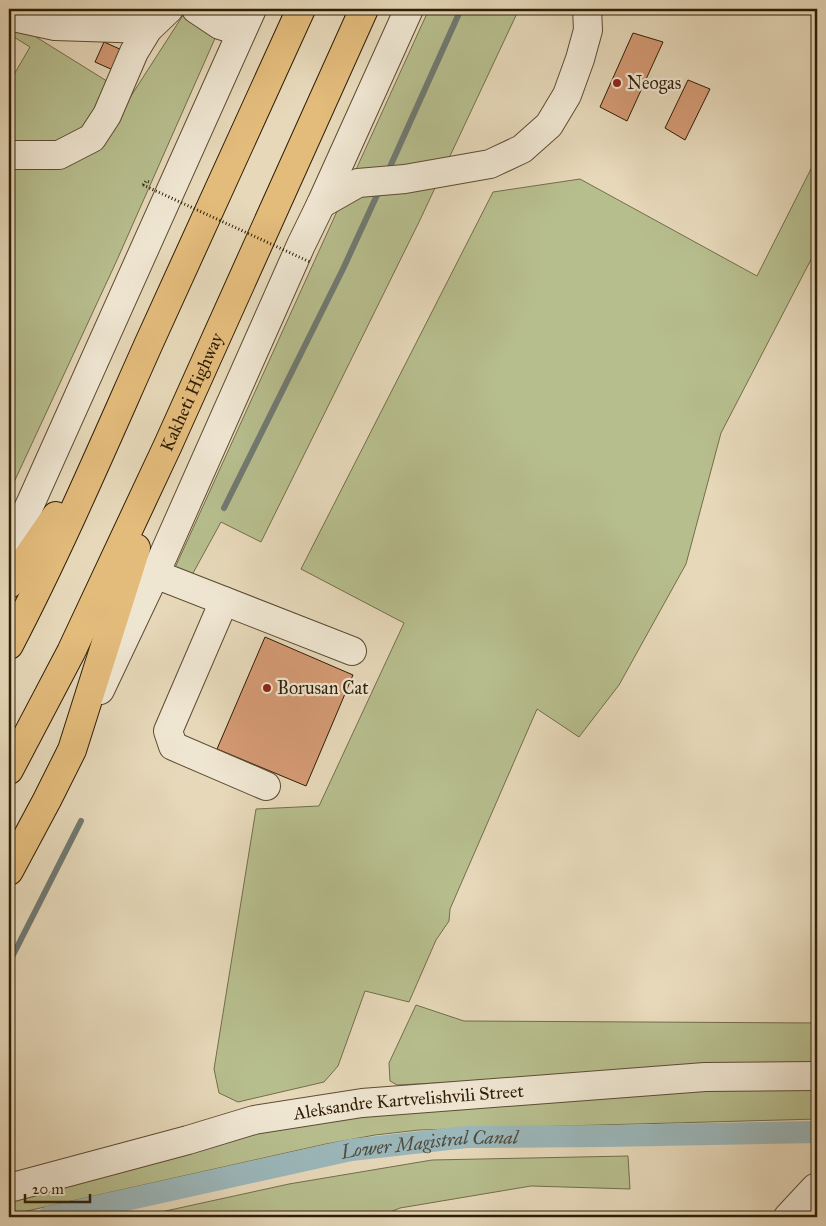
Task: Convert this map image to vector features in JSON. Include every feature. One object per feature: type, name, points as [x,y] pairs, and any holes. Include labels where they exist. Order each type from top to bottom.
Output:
[{"type":"highway","points":[[9,645],[99,456],[300,9]]},
{"type":"highway","name":"Kakheti Highway","points":[[9,770],[71,652],[168,445],[364,9]]},
{"type":"highway","points":[[9,871],[72,750],[168,445]]},
{"type":"highway","points":[[9,584],[99,456]]},
{"type":"street","points":[[9,156],[59,155],[92,138],[107,115],[134,52],[148,29],[169,9]]},
{"type":"street","points":[[196,9],[220,25],[246,21]]},
{"type":"street","points":[[72,750],[156,574],[301,245],[409,9]]},
{"type":"street","points":[[321,204],[358,183],[405,179],[490,164],[522,149],[549,125],[567,95],[588,30],[587,9]]},
{"type":"street","points":[[9,16],[54,26],[148,29]]},
{"type":"street","points":[[9,550],[246,21]]},
{"type":"street","points":[[156,574],[352,651]]},
{"type":"street","points":[[224,601],[168,731],[173,746],[266,786]]},
{"type":"street","name":"Aleksandre Kartvelishvili Street","points":[[9,1188],[188,1140],[254,1120],[362,1103],[705,1077],[817,1076]]},
{"type":"street","points":[[788,1217],[817,1188]]},
{"type":"path","points":[[143,186],[310,262]]},
{"type":"green space","points":[[9,9],[20,27],[110,83],[82,131],[50,146],[9,145],[9,83],[30,47],[9,34]]},
{"type":"green space","points":[[187,9],[228,9],[117,260],[9,493],[9,163],[117,124],[131,96]]},
{"type":"green space","points":[[429,9],[519,9],[419,222],[261,542],[221,522],[192,575],[174,570]]},
{"type":"green space","points":[[817,157],[817,248],[721,433],[686,564],[619,685],[579,737],[537,709],[450,909],[449,921],[436,940],[409,1002],[365,991],[338,1066],[324,1082],[238,1102],[219,1093],[214,1069],[256,809],[319,806],[404,623],[301,569],[493,192],[580,179],[757,276]]},
{"type":"green space","points":[[416,1005],[464,1021],[817,1023],[817,1067],[691,1070],[397,1085],[390,1081],[389,1063]]},
{"type":"green space","points":[[817,1086],[817,1119],[419,1130],[375,1135],[326,1144],[9,1215],[9,1195],[325,1116],[720,1088]]},
{"type":"green space","points":[[628,1156],[630,1189],[531,1186],[400,1208],[378,1217],[138,1217],[289,1184],[432,1160]]},
{"type":"building","points":[[633,33],[663,42],[627,121],[600,107]]},
{"type":"building","points":[[104,42],[122,50],[113,70],[95,62]]},
{"type":"building","points":[[688,80],[710,89],[685,140],[665,128]]},
{"type":"building","points":[[265,637],[353,675],[306,786],[217,749]]},
{"type":"waterway","points":[[389,169],[461,9]]},
{"type":"waterway","points":[[224,508],[343,269],[378,193]]},
{"type":"waterway","points":[[9,963],[81,821]]},
{"type":"waterway","name":"Lower Magistral Canal","points":[[49,1217],[351,1150],[466,1137],[817,1132]]},
{"type":"place","name":"Neogas","points":[[617,83]]},
{"type":"place","name":"Borusan Cat","points":[[267,688]]}]
